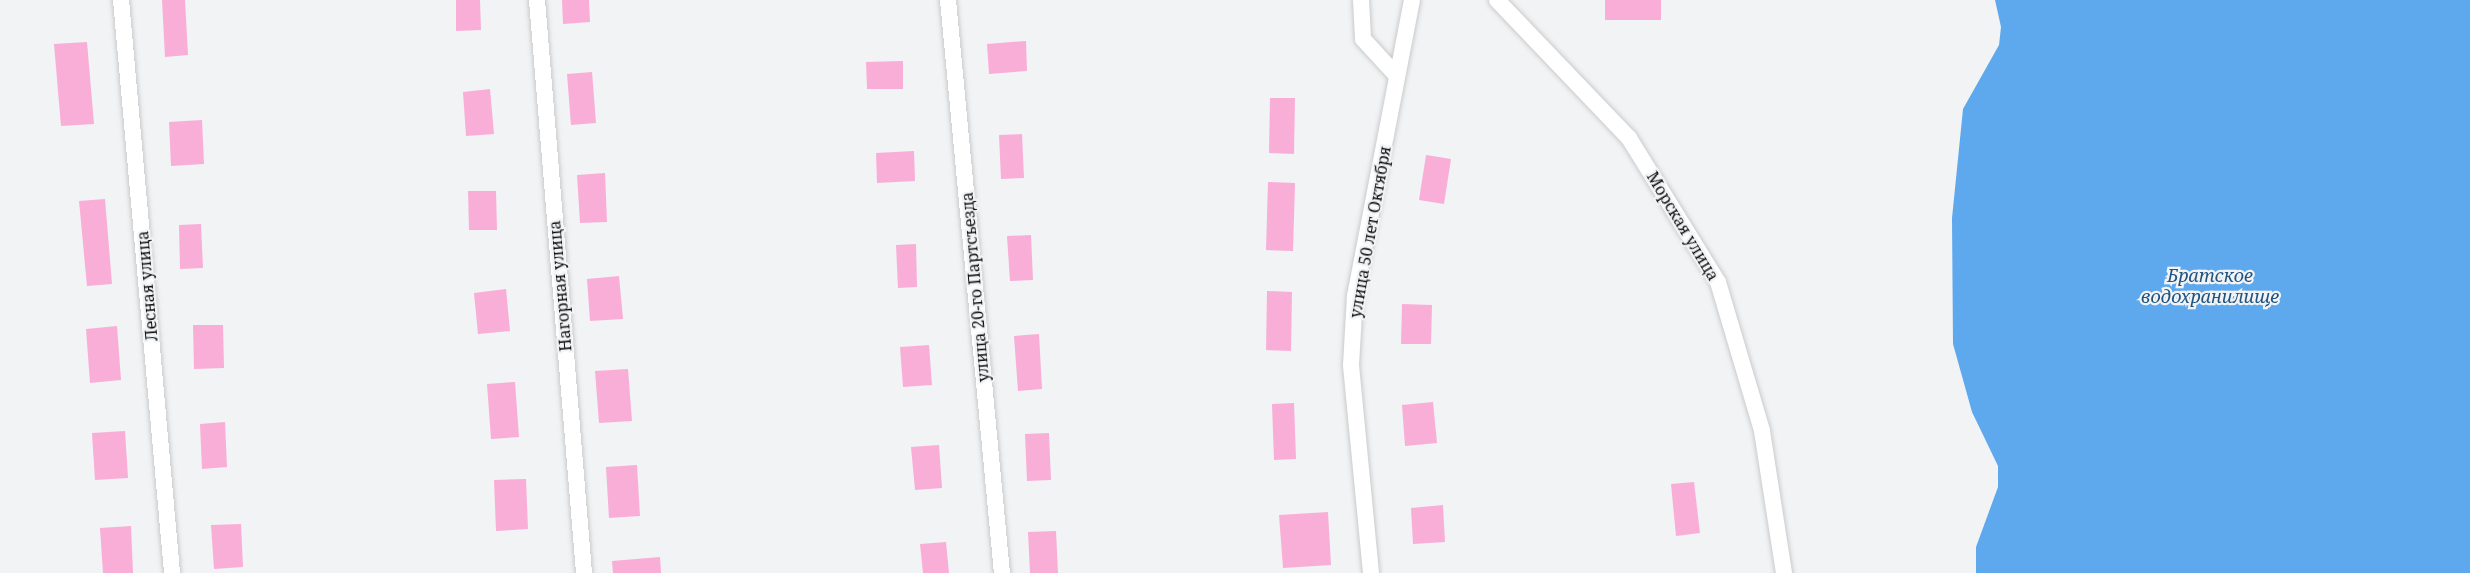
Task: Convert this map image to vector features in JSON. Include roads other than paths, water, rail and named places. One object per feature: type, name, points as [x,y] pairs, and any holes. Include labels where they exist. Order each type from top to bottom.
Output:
[{"type":"street","name":"Лесная улица","points":[[121,0],[172,573]]},
{"type":"street","name":"Нагорная улица","points":[[537,0],[584,573]]},
{"type":"street","name":"улица 20-го Партсъезда","points":[[948,0],[1002,573]]},
{"type":"street","points":[[1360,0],[1363,39],[1397,76]]},
{"type":"street","name":"улица 50 лет Октября","points":[[1371,573],[1352,365],[1355,296],[1412,0]]},
{"type":"street","name":"Морская улица","points":[[1497,0],[1629,138],[1718,282],[1762,431],[1784,573]]},
{"type":"water","name":"Братское водохранилище","points":[[1995,0],[2470,0],[2470,573],[1976,573],[1976,547],[1998,487],[1998,466],[1972,412],[1953,344],[1952,218],[1963,109],[1999,45],[2001,27]]}]
